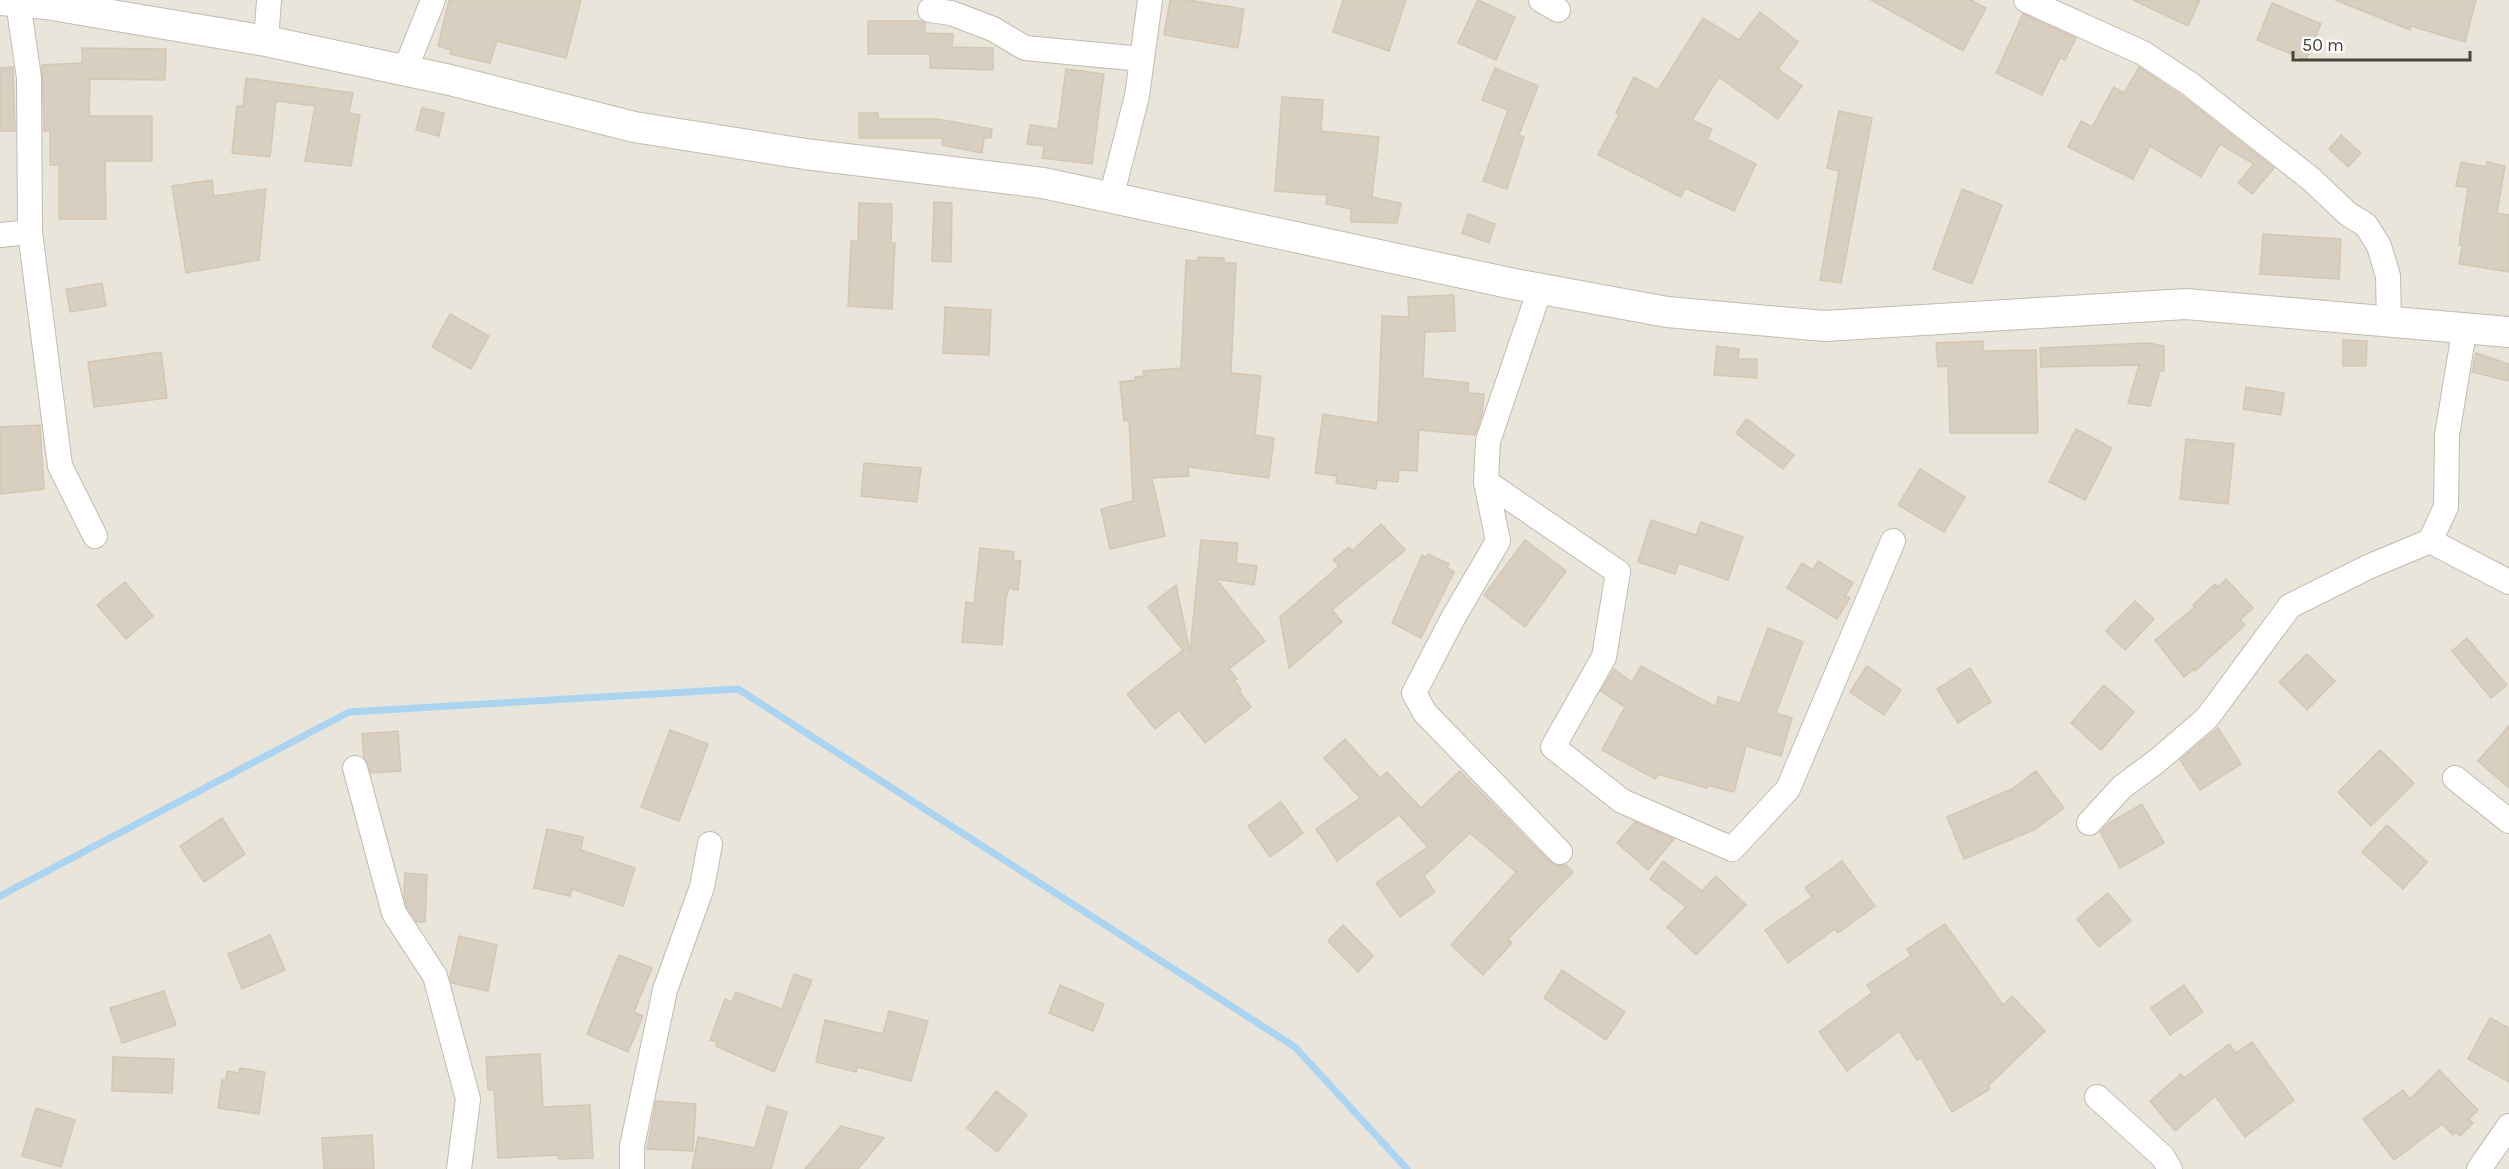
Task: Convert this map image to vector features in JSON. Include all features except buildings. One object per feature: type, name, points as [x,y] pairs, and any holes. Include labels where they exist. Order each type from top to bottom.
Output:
[{"type":"street","points":[[266,41],[269,0]]},
{"type":"street","points":[[405,70],[433,0]]},
{"type":"street","points":[[1111,198],[1137,96],[1150,0]]},
{"type":"street","points":[[2026,0],[2143,53],[2200,92],[2311,179],[2348,214],[2366,225],[2379,246],[2388,276],[2389,322]]},
{"type":"street","points":[[95,536],[60,466],[30,232],[29,78],[9,1],[46,4],[266,41],[405,70],[634,127],[805,154],[1043,183],[1540,289],[1666,312],[1825,326],[2186,304],[2389,322],[2465,326],[2509,332]]},
{"type":"street","points":[[930,10],[951,13],[993,29],[1025,48],[1142,60]]},
{"type":"street","points":[[0,235],[30,232]]},
{"type":"street","points":[[1540,289],[1488,441],[1486,482],[1498,541],[1453,618],[1414,693],[1425,714],[1560,852]]},
{"type":"street","points":[[2089,823],[2122,787],[2157,761],[2207,718],[2290,606],[2368,567],[2430,541],[2446,507],[2447,435],[2465,326]]},
{"type":"street","points":[[1486,482],[1618,572],[1604,657],[1553,747],[1622,801],[1732,849],[1788,789],[1893,541]]},
{"type":"street","points":[[2430,541],[2509,582]]},
{"type":"street","points":[[355,768],[394,913],[435,976],[468,1099],[459,1169]]},
{"type":"street","points":[[2455,778],[2509,821]]},
{"type":"street","points":[[632,1169],[633,1146],[665,990],[702,887],[710,844]]},
{"type":"street","points":[[2097,1097],[2163,1157],[2170,1169]]},
{"type":"street","points":[[2479,1169],[2509,1126]]},
{"type":"shaded area","points":[[0,0],[2509,0],[2509,1169],[0,1169]]},
{"type":"waterway","points":[[0,896],[349,712],[738,689],[1295,1047],[1407,1169]]}]
